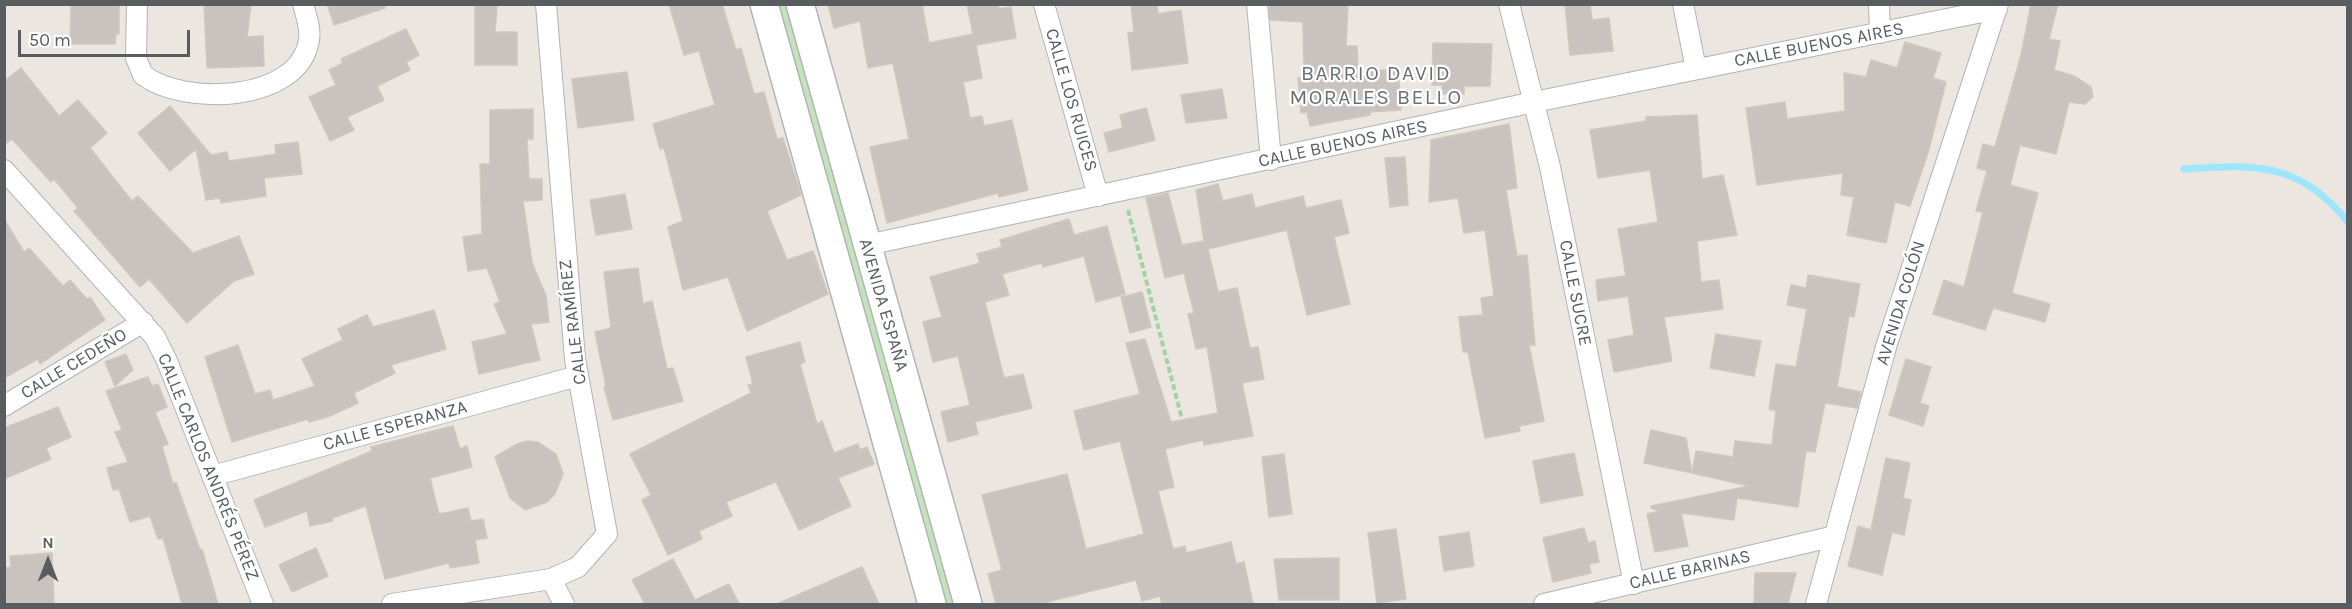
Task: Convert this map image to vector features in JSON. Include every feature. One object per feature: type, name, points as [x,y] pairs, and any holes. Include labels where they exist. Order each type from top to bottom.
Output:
[{"type":"main road","name":"AVENIDA ESPAÑA","points":[[764,4],[932,604]]},
{"type":"main road","name":"AVENIDA ESPAÑA","points":[[800,4],[968,604]]},
{"type":"street","points":[[137,4],[136,58],[143,75],[183,92],[224,94],[257,88],[275,81],[295,67],[306,51],[310,37],[303,4]]},
{"type":"street","name":"CALLE RAMÍREZ","points":[[546,4],[569,308],[578,376],[607,534],[578,567],[551,579]]},
{"type":"street","name":"CALLE LOS RUICES","points":[[1044,4],[1098,196]]},
{"type":"street","points":[[1257,4],[1271,160]]},
{"type":"street","name":"CALLE SUCRE","points":[[1509,4],[1550,167],[1634,584]]},
{"type":"street","points":[[1683,4],[1696,69]]},
{"type":"street","points":[[1879,4],[1880,33]]},
{"type":"street","name":"CALLE BUENOS AIRES","points":[[867,245],[1534,102],[1880,33],[1997,7]]},
{"type":"street","name":"AVENIDA COLÓN","points":[[1816,604],[1886,347],[1997,7]]},
{"type":"street","name":"CALLE CARLOS ANDRÉS PÉREZ","points":[[4,170],[143,322],[167,361],[263,604]]},
{"type":"street","name":"CALLE CEDEÑO","points":[[4,406],[143,322]]},
{"type":"street","name":"CALLE ESPERANZA","points":[[212,476],[578,376]]},
{"type":"street","name":"CALLE BARINAS","points":[[1545,604],[1835,536]]},
{"type":"street","points":[[392,604],[551,579],[564,604]]},
{"type":"path","points":[[1123,191],[1182,419]]},
{"type":"green space","points":[[775,5],[789,5],[957,604],[943,604]]},
{"type":"building","points":[[71,4],[119,4],[119,34],[116,33],[115,44],[70,44]]},
{"type":"building","points":[[204,4],[251,4],[247,37],[263,36],[264,66],[207,68]]},
{"type":"building","points":[[327,4],[385,4],[385,8],[334,25]]},
{"type":"building","points":[[475,4],[497,4],[495,32],[517,32],[517,65],[475,65]]},
{"type":"building","points":[[669,4],[722,4],[736,50],[741,48],[754,94],[764,92],[777,139],[783,138],[801,195],[767,211],[787,260],[813,251],[828,294],[747,331],[728,277],[683,290],[668,227],[683,221],[664,148],[660,149],[653,124],[715,105],[699,51],[684,55]]},
{"type":"building","points":[[828,4],[922,4],[929,43],[973,34],[967,4],[998,4],[999,9],[1011,7],[1016,38],[976,45],[982,78],[963,82],[970,118],[982,116],[984,126],[1012,120],[1028,190],[999,197],[998,193],[887,223],[870,147],[909,139],[893,63],[868,68],[860,21],[834,28]]},
{"type":"building","points":[[1131,4],[1157,4],[1158,14],[1181,10],[1188,63],[1132,70],[1128,33],[1134,32]]},
{"type":"building","points":[[1269,4],[1348,4],[1346,46],[1357,46],[1358,72],[1398,69],[1401,110],[1370,112],[1370,115],[1310,126],[1307,112],[1301,113],[1298,78],[1304,77],[1303,22],[1270,20]]},
{"type":"building","points":[[1565,4],[1590,4],[1592,20],[1609,18],[1613,51],[1570,55]]},
{"type":"building","points":[[2031,4],[2058,4],[2049,39],[2060,41],[2054,70],[2074,76],[2091,87],[2093,97],[2085,104],[2069,102],[2056,154],[2020,145],[2010,185],[2038,193],[2012,293],[2050,304],[2045,322],[1993,308],[1985,330],[1933,314],[1944,280],[1964,287],[1983,212],[1976,211],[1987,171],[1977,168],[1983,144],[1995,147],[2021,55]]},
{"type":"building","points":[[406,29],[419,55],[406,62],[410,70],[377,86],[384,100],[347,117],[354,130],[330,141],[309,97],[336,85],[329,70],[343,63],[341,59]]},
{"type":"building","points":[[1905,42],[1941,53],[1933,78],[1946,82],[1928,153],[1910,206],[1895,202],[1886,243],[1847,235],[1854,197],[1841,195],[1843,173],[1757,185],[1746,108],[1785,102],[1787,119],[1845,111],[1844,73],[1866,77],[1871,60],[1897,68]]},
{"type":"building","points":[[1433,43],[1492,44],[1490,86],[1464,86],[1464,94],[1442,94],[1442,85],[1432,85]]},
{"type":"building","points":[[21,68],[59,116],[78,100],[107,133],[90,148],[132,201],[138,196],[193,253],[239,236],[254,274],[234,281],[187,323],[149,279],[140,287],[74,211],[78,208],[54,179],[51,182],[12,139],[4,145],[4,81]]},
{"type":"building","points":[[627,72],[634,120],[578,128],[572,79]]},
{"type":"building","points":[[1222,89],[1227,118],[1186,123],[1181,95]]},
{"type":"building","points":[[170,106],[211,155],[227,152],[229,161],[276,154],[275,145],[298,142],[302,174],[264,178],[266,196],[221,203],[220,198],[206,200],[196,149],[170,171],[138,133]]},
{"type":"building","points":[[1146,108],[1155,140],[1109,152],[1104,133],[1123,128],[1120,115]]},
{"type":"building","points":[[533,109],[533,139],[527,139],[529,179],[542,179],[542,200],[523,201],[532,262],[546,296],[549,322],[531,324],[540,360],[479,374],[472,342],[507,334],[494,304],[500,302],[487,268],[468,271],[463,237],[482,234],[480,164],[490,164],[490,110]]},
{"type":"building","points":[[1697,115],[1702,179],[1723,175],[1737,235],[1697,241],[1701,282],[1719,280],[1723,309],[1664,317],[1672,361],[1614,372],[1608,340],[1634,335],[1628,296],[1598,301],[1596,280],[1626,276],[1618,229],[1658,222],[1650,170],[1598,178],[1590,130],[1646,121],[1646,117]]},
{"type":"building","points":[[1509,124],[1517,188],[1506,190],[1517,256],[1527,255],[1535,345],[1529,345],[1544,421],[1519,426],[1520,431],[1485,438],[1468,352],[1463,352],[1459,317],[1483,315],[1481,298],[1494,296],[1485,230],[1464,233],[1458,198],[1429,202],[1431,140]]},
{"type":"building","points":[[1405,157],[1408,205],[1390,207],[1385,158]]},
{"type":"building","points":[[1218,184],[1223,201],[1252,194],[1255,208],[1303,196],[1306,208],[1341,200],[1349,233],[1334,237],[1350,304],[1307,315],[1287,230],[1208,249],[1218,292],[1237,288],[1250,348],[1258,347],[1264,379],[1242,383],[1253,436],[1204,445],[1203,440],[1165,449],[1174,487],[1158,491],[1173,549],[1185,546],[1186,553],[1231,542],[1236,564],[1244,562],[1253,604],[1162,604],[1160,596],[1142,601],[1136,580],[1039,604],[996,604],[988,574],[1002,570],[982,495],[1067,474],[1086,549],[1144,534],[1120,441],[1084,450],[1074,411],[1140,394],[1126,343],[1145,339],[1171,422],[1218,413],[1207,347],[1196,349],[1188,314],[1194,313],[1184,273],[1165,278],[1146,198],[1168,193],[1182,245],[1204,241],[1196,190]]},
{"type":"building","points":[[625,194],[632,229],[596,235],[590,200]]},
{"type":"building","points":[[4,219],[24,252],[29,248],[63,286],[70,280],[87,299],[90,297],[105,320],[40,364],[38,359],[4,378]]},
{"type":"building","points":[[1069,219],[1074,235],[1107,226],[1125,294],[1096,302],[1084,256],[1043,267],[1042,263],[1002,274],[1009,295],[985,302],[1004,378],[1023,374],[1032,408],[975,422],[978,434],[948,442],[941,412],[970,405],[958,356],[933,362],[923,322],[942,317],[930,277],[980,263],[977,254],[1002,247],[1000,240]]},
{"type":"building","points":[[638,268],[643,304],[652,301],[667,369],[673,368],[683,401],[613,420],[604,387],[606,386],[595,332],[611,328],[604,272]]},
{"type":"building","points":[[1808,275],[1860,284],[1854,317],[1849,316],[1837,387],[1861,392],[1857,408],[1825,403],[1815,452],[1806,451],[1798,507],[1737,498],[1734,520],[1681,513],[1688,546],[1655,552],[1647,514],[1660,511],[1651,506],[1749,486],[1692,473],[1696,451],[1733,457],[1735,441],[1772,445],[1776,411],[1769,409],[1776,364],[1796,367],[1807,309],[1787,305],[1791,285],[1806,288]]},
{"type":"building","points":[[1142,292],[1151,327],[1130,333],[1121,297]]},
{"type":"building","points":[[434,310],[446,349],[391,365],[395,373],[354,393],[358,403],[330,416],[309,422],[308,419],[232,442],[205,357],[238,345],[255,394],[270,390],[273,400],[315,386],[302,359],[343,340],[338,329],[367,315],[373,327]]},
{"type":"building","points":[[1716,334],[1761,341],[1754,376],[1710,368]]},
{"type":"building","points":[[800,342],[805,362],[800,364],[817,424],[822,421],[834,453],[858,444],[860,450],[867,447],[874,464],[838,478],[851,506],[799,530],[776,482],[726,502],[732,516],[699,531],[702,539],[668,555],[642,500],[651,495],[630,454],[751,393],[748,385],[753,384],[746,357]]},
{"type":"building","points":[[126,354],[133,370],[115,386],[105,362]]},
{"type":"building","points":[[1906,359],[1931,367],[1920,403],[1929,406],[1923,426],[1889,415]]},
{"type":"building","points":[[148,377],[152,386],[158,384],[167,407],[155,412],[168,444],[162,446],[173,484],[176,482],[200,550],[202,549],[218,604],[182,604],[163,538],[158,539],[150,516],[130,522],[119,489],[113,490],[107,468],[128,462],[115,432],[122,430],[106,391]]},
{"type":"building","points":[[58,407],[71,437],[46,448],[51,459],[4,479],[4,428]]},
{"type":"building","points":[[453,426],[460,449],[467,446],[472,467],[430,478],[439,514],[468,508],[471,521],[483,519],[487,538],[475,540],[479,563],[450,568],[449,563],[385,579],[366,506],[332,518],[333,521],[310,526],[307,511],[265,527],[254,500],[372,451],[371,447]]},
{"type":"building","points":[[1651,430],[1686,438],[1692,473],[1644,463]]},
{"type":"building","points":[[528,441],[538,442],[556,454],[563,474],[555,494],[547,502],[525,510],[510,498],[495,457],[517,444]]},
{"type":"building","points":[[1574,453],[1583,495],[1541,503],[1533,461]]},
{"type":"building","points":[[1284,454],[1292,514],[1269,517],[1262,457]]},
{"type":"building","points":[[1886,458],[1910,463],[1903,498],[1911,500],[1904,535],[1892,532],[1882,575],[1848,566],[1858,526],[1871,530]]},
{"type":"building","points":[[1584,528],[1588,543],[1595,541],[1599,562],[1589,564],[1591,573],[1553,582],[1543,538]]},
{"type":"building","points":[[1396,529],[1406,599],[1377,603],[1368,533]]},
{"type":"building","points":[[1469,532],[1474,566],[1444,571],[1439,537]]},
{"type":"building","points":[[316,548],[328,576],[292,592],[279,565]]},
{"type":"building","points":[[52,553],[54,604],[7,604],[4,568],[11,567],[10,556]]},
{"type":"building","points":[[1339,558],[1339,600],[1279,600],[1274,559]]},
{"type":"building","points":[[673,559],[695,600],[729,584],[739,604],[645,604],[632,580]]},
{"type":"building","points":[[862,567],[879,604],[777,604]]},
{"type":"building","points":[[1755,573],[1796,573],[1788,604],[1754,604]]},
{"type":"waterway","points":[[2184,169],[2233,167],[2275,171],[2312,188],[2330,202],[2348,222]]},
{"type":"district","name":"BARRIO DAVID MORALES BELLO","points":[[1376,86]]}]
